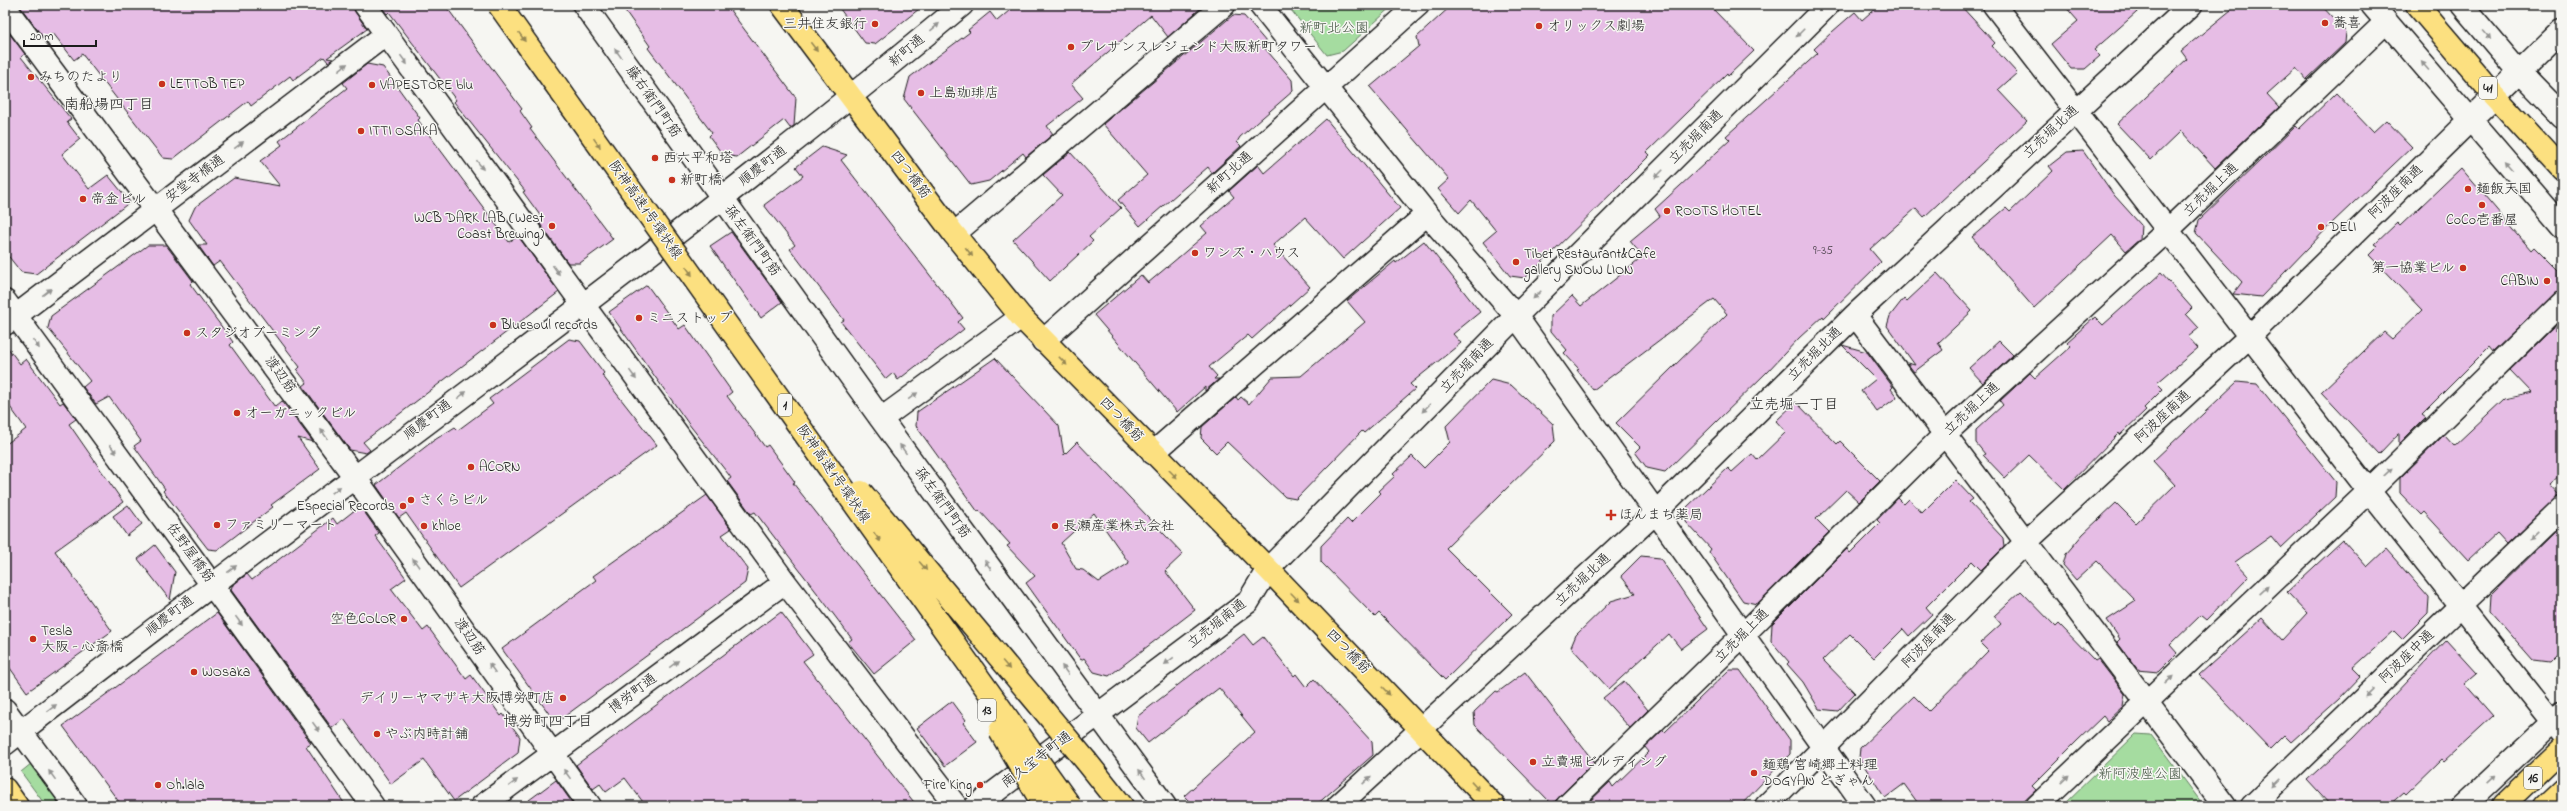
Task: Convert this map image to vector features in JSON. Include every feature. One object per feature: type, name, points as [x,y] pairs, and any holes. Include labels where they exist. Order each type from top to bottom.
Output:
[{"type":"main road","name":"阪神高速1号環状線","points":[[499,5],[1070,806]]},
{"type":"main road","name":"四つ橋筋","points":[[782,5],[954,234],[1021,317],[1153,454],[1268,569],[1494,806]]},
{"type":"main road","name":"41","points":[[2417,5],[2494,95],[2562,169]]},
{"type":"main road","points":[[763,375],[1122,806]]},
{"type":"main road","name":"13","points":[[931,613],[1044,806]]},
{"type":"main road","name":"16","points":[[2502,806],[2562,749]]},
{"type":"main road","points":[[5,789],[17,806]]},
{"type":"main road","points":[[2545,806],[2562,790]]},
{"type":"street","points":[[365,5],[785,582],[956,806]]},
{"type":"street","name":"藤右衛門町筋","points":[[584,5],[722,198]]},
{"type":"street","name":"新町通","points":[[852,97],[962,5]]},
{"type":"street","points":[[954,234],[1224,5]]},
{"type":"street","points":[[1260,5],[1427,214],[1516,316],[1865,806]]},
{"type":"street","name":"新町北通","points":[[1043,341],[1418,5]]},
{"type":"street","name":"立売堀南通","points":[[1098,715],[1248,602],[1268,569],[1516,316],[1828,5]]},
{"type":"street","points":[[1994,5],[2249,337],[2459,606],[2559,723],[2463,806]]},
{"type":"street","name":"立売堀北通","points":[[1338,806],[1656,512],[1855,314],[2075,110],[2191,5]]},
{"type":"street","points":[[2372,5],[2472,119],[2497,152],[2562,226]]},
{"type":"street","points":[[2462,5],[2518,71],[2562,116]]},
{"type":"street","name":"渡辺筋","points":[[5,7],[354,476],[590,806]]},
{"type":"street","name":"立売堀上通","points":[[1568,806],[1945,434],[2167,231],[2386,22]]},
{"type":"street","name":"阿波座南通","points":[[1766,806],[2026,542],[2249,337],[2472,119],[2518,71],[2562,30]]},
{"type":"street","name":"安堂寺橋通","points":[[9,314],[156,208],[386,35]]},
{"type":"street","name":"順慶町通","points":[[13,738],[212,584],[582,305],[852,97]]},
{"type":"street","name":"孫左衛門町筋","points":[[722,198],[881,420],[1165,806]]},
{"type":"street","points":[[1153,454],[1427,214]]},
{"type":"street","points":[[2037,806],[2369,491],[2562,302]]},
{"type":"street","name":"佐野屋橋筋","points":[[9,314],[212,584],[373,806]]},
{"type":"street","points":[[1855,314],[2225,806]]},
{"type":"street","points":[[881,420],[1021,317]]},
{"type":"street","name":"阿波座中通","points":[[2252,806],[2562,508]]},
{"type":"street","name":"博労町通","points":[[482,806],[785,582]]},
{"type":"street","points":[[5,710],[13,738],[76,806]]},
{"type":"street","name":"南久宝寺町通","points":[[976,806],[1098,715]]},
{"type":"green space","name":"新町北公園","points":[[1287,5],[1394,5],[1343,51],[1327,55]]},
{"type":"green space","name":"新阿波座公園","points":[[2136,734],[2151,735],[2204,806],[2062,806]]},
{"type":"green space","points":[[32,763],[65,806],[46,806],[21,772]]},
{"type":"building","points":[[19,5],[353,5],[355,12],[367,29],[327,58],[333,59],[328,62],[324,57],[293,80],[290,76],[251,106],[248,101],[173,159],[163,158],[82,54],[74,60],[53,33],[45,40]]},
{"type":"building","points":[[380,5],[445,5],[522,109],[520,111],[532,128],[530,129],[613,239],[580,263],[568,263],[538,221],[542,218],[523,192],[525,191],[454,102],[456,100],[389,12],[387,14]]},
{"type":"building","points":[[621,5],[726,5],[796,98],[794,126],[790,128],[784,120],[737,157],[723,155],[709,136],[712,133],[648,48],[650,46]]},
{"type":"building","name":"三井住友銀行","points":[[837,5],[924,5],[875,44],[865,43]]},
{"type":"building","points":[[1016,5],[1203,6],[1168,37],[1151,15],[1071,84],[1083,98],[1047,126],[1053,134],[1026,157],[1023,153],[989,181],[971,185],[904,99],[910,77],[970,32],[968,30],[990,12],[997,21]]},
{"type":"building","points":[[1452,5],[1709,5],[1754,51],[1728,76],[1727,74],[1647,152],[1650,155],[1537,267],[1525,278],[1510,276],[1483,242],[1496,231],[1471,200],[1459,213],[1438,189],[1449,179],[1370,87],[1419,46],[1417,37]]},
{"type":"building","points":[[1879,5],[1960,5],[1995,43],[1992,46],[2017,73],[1998,90],[2027,121],[1924,217],[1916,208],[1870,249],[1881,262],[1824,318],[1823,316],[1799,338],[1767,372],[1665,472],[1647,468],[1635,452],[1640,447],[1616,423],[1727,314],[1714,299],[1593,390],[1577,370],[1579,369],[1564,353],[1567,350],[1551,331],[1551,316],[1572,296],[1581,306],[1643,257],[1630,241],[1660,216],[1655,209],[1730,140],[1726,136],[1818,53],[1814,49],[1832,32],[1855,12],[1862,20]]},
{"type":"building","points":[[2064,5],[2145,5],[2094,50],[2100,56],[2085,69],[2071,69],[2051,44],[2078,21]]},
{"type":"building","points":[[2237,5],[2321,5],[2346,32],[2345,43],[2306,80],[2296,68],[2267,94],[2279,107],[2215,168],[2181,131],[2151,160],[2117,124],[2187,59],[2181,51]]},
{"type":"building","points":[[1233,15],[1244,16],[1267,43],[1263,46],[1292,80],[1293,91],[1240,137],[1237,142],[1241,146],[1212,173],[1208,167],[1140,226],[1118,200],[1147,175],[1103,124]]},
{"type":"building","points":[[5,28],[25,54],[21,57],[71,119],[67,122],[80,139],[62,154],[89,189],[108,175],[130,202],[36,274],[21,272],[5,252]]},
{"type":"building","points":[[367,64],[383,67],[420,118],[418,120],[509,242],[518,236],[559,292],[363,442],[370,450],[366,453],[350,450],[303,386],[307,383],[297,370],[300,367],[220,261],[213,266],[198,245],[207,245],[189,220],[195,207],[234,178],[280,186],[260,161],[282,145],[279,141],[347,88],[343,83]]},
{"type":"building","points":[[2336,93],[2373,132],[2386,120],[2412,147],[2332,223],[2261,297],[2233,294],[2242,282],[2196,233],[2199,220],[2296,126],[2299,129]]},
{"type":"building","points":[[1326,119],[1400,208],[1343,259],[1305,217],[1273,245],[1310,287],[1252,339],[1248,335],[1209,367],[1217,376],[1214,379],[1219,379],[1205,391],[1205,387],[1177,412],[1094,315],[1141,275],[1148,283],[1179,257],[1207,233],[1201,226],[1234,197],[1229,191],[1258,165],[1264,173]]},
{"type":"building","points":[[822,147],[847,155],[841,160],[963,318],[958,322],[964,329],[898,380],[893,373],[886,379],[841,322],[844,320],[790,249],[795,245],[764,205],[803,176],[796,167]]},
{"type":"building","points":[[2083,151],[2114,195],[2141,225],[2140,239],[2126,251],[2112,235],[2034,308],[1972,237],[2006,208],[2010,212],[2053,171],[2049,166],[2067,152]]},
{"type":"building","points":[[1070,152],[1121,208],[1089,237],[1093,241],[1050,281],[1013,240],[1062,195],[1043,175]]},
{"type":"building","points":[[2461,168],[2531,250],[2534,247],[2558,271],[2557,291],[2493,352],[2489,347],[2422,414],[2426,417],[2399,444],[2399,433],[2379,454],[2321,392],[2384,332],[2392,339],[2422,310],[2369,255],[2378,246],[2375,244],[2397,223],[2400,226]]},
{"type":"building","points":[[731,232],[782,302],[761,318],[710,246]]},
{"type":"building","points":[[1424,241],[1480,312],[1453,334],[1461,343],[1410,384],[1415,389],[1364,433],[1362,431],[1296,499],[1285,497],[1227,442],[1216,453],[1201,438],[1202,427],[1236,397],[1238,400],[1241,397],[1249,404],[1272,377],[1301,376],[1365,322],[1347,301],[1395,261],[1396,263]]},
{"type":"building","points":[[148,245],[166,245],[193,281],[190,284],[233,342],[230,345],[275,407],[282,401],[313,442],[298,438],[320,469],[271,505],[273,507],[217,550],[208,549],[163,491],[165,489],[134,446],[141,441],[109,397],[96,404],[83,387],[90,381],[48,328],[51,316]]},
{"type":"building","points":[[1937,273],[1972,311],[1938,343],[1943,350],[1914,372],[1907,363],[1915,365],[1887,326],[1890,316],[1904,298],[1907,301]]},
{"type":"building","points":[[2161,273],[2192,308],[2186,314],[2199,328],[2188,337],[2198,348],[2157,383],[2163,389],[2144,408],[2146,410],[2120,435],[2119,433],[2064,489],[2029,455],[2005,478],[1983,455],[1985,454],[1976,443],[1976,430],[2003,405],[2000,401],[2030,373],[2035,378],[2071,346],[2067,342],[2095,317],[2103,325]]},
{"type":"building","points":[[647,285],[679,329],[685,325],[732,392],[727,396],[765,447],[768,445],[795,482],[793,483],[916,640],[874,674],[848,642],[852,639],[755,512],[751,514],[727,481],[731,478],[729,475],[688,423],[609,312]]},
{"type":"building","points":[[2562,325],[2562,473],[2549,485],[2559,496],[2507,544],[2497,533],[2468,560],[2424,512],[2421,515],[2400,493],[2400,478],[2444,435],[2454,446],[2504,399],[2532,393],[2510,370],[2555,326],[2555,332]]},
{"type":"building","points":[[569,339],[580,341],[604,373],[602,375],[657,445],[459,588],[406,513],[399,518],[376,485],[433,441],[455,427],[458,430],[493,404],[489,399]]},
{"type":"building","points":[[1999,341],[2013,355],[1983,383],[1969,368]]},
{"type":"building","points":[[5,344],[20,364],[26,359],[60,404],[63,402],[76,419],[69,424],[123,502],[55,551],[112,631],[27,692],[5,661],[5,445],[26,429],[5,400]]},
{"type":"building","points":[[1842,345],[1867,352],[1893,387],[1891,389],[1897,397],[1877,412],[1861,391],[1876,379]]},
{"type":"building","points":[[995,358],[1059,426],[1064,455],[1077,442],[1183,554],[1165,571],[1195,610],[1109,676],[1094,672],[1084,658],[1081,660],[1026,583],[1035,576],[1007,546],[1010,544],[979,510],[978,512],[916,426],[917,412]],"holes":[[[1094,513],[1129,563],[1099,582],[1083,570],[1076,569],[1061,543]]]},
{"type":"building","points":[[1491,380],[1511,385],[1553,424],[1555,441],[1446,548],[1512,614],[1445,680],[1379,613],[1375,617],[1321,562],[1321,546],[1347,519],[1351,523],[1381,493],[1379,491],[1395,476],[1393,474],[1412,456],[1424,468],[1450,442],[1446,426]]},
{"type":"building","points":[[2237,382],[2257,384],[2336,482],[2335,497],[2281,548],[2271,536],[2235,562],[2249,577],[2207,620],[2201,615],[2170,645],[2177,653],[2158,672],[2138,670],[2117,642],[2120,639],[2107,620],[2136,601],[2097,561],[2076,580],[2063,565],[2066,554],[2083,534],[2116,503],[2136,523],[2175,485],[2153,461]]},
{"type":"building","points":[[1796,402],[1837,444],[1840,441],[1880,481],[1859,502],[1846,490],[1816,519],[1829,532],[1757,604],[1743,601],[1709,552],[1711,549],[1686,522],[1687,507],[1728,468],[1732,472],[1752,454],[1757,460],[1786,432],[1776,421]]},
{"type":"building","points":[[1955,480],[1973,499],[1969,502],[2003,538],[2004,547],[1981,570],[1972,561],[1926,607],[1932,614],[1909,636],[1903,629],[1874,658],[1850,634],[1823,660],[1855,693],[1838,711],[1819,709],[1803,682],[1787,664],[1789,662],[1771,641],[1772,624],[1847,549],[1850,553],[1880,523],[1877,520],[1898,498],[1904,504],[1909,499],[1922,513]]},
{"type":"building","points":[[707,495],[731,529],[722,535],[748,569],[745,583],[561,719],[550,715],[502,649],[596,580],[593,576]]},
{"type":"building","points":[[128,505],[142,524],[127,536],[113,516]]},
{"type":"building","points":[[360,506],[379,533],[375,536],[406,578],[391,589],[423,631],[428,627],[466,679],[471,675],[501,716],[503,714],[520,737],[518,753],[454,801],[424,760],[391,784],[344,719],[332,728],[231,590],[232,586],[247,574],[252,580],[333,518],[337,524]]},
{"type":"building","points":[[2562,525],[2562,649],[2549,662],[2533,660],[2490,611],[2491,595]]},
{"type":"building","points":[[2343,540],[2367,567],[2386,549],[2429,598],[2428,613],[2402,639],[2394,631],[2353,668],[2361,676],[2339,699],[2291,742],[2284,735],[2270,749],[2199,675],[2262,618],[2282,640],[2307,613],[2287,592]]},
{"type":"building","points":[[155,545],[175,572],[170,600],[138,559]]},
{"type":"building","points":[[1641,556],[1660,558],[1708,629],[1681,649],[1669,634],[1609,689],[1571,647],[1576,635],[1611,601],[1635,594],[1621,576]]},
{"type":"building","points":[[2021,591],[2056,627],[2059,624],[2095,661],[2098,659],[2125,694],[2123,706],[2107,721],[2103,716],[2077,741],[2032,786],[2036,790],[2019,806],[1920,806],[1904,784],[1885,798],[1859,758],[1860,748],[1914,696],[1929,711],[1988,651],[1980,643],[2001,624],[1994,616]]},
{"type":"building","points":[[781,612],[813,654],[803,661],[917,806],[646,806],[625,778],[606,792],[600,784],[593,789],[576,765]]},
{"type":"building","name":"WOsaka","points":[[217,613],[311,743],[306,746],[346,806],[122,806],[63,726]]},
{"type":"building","points":[[1244,634],[1253,645],[1263,637],[1294,676],[1296,674],[1306,687],[1314,679],[1372,742],[1373,755],[1315,806],[1194,806],[1184,796],[1255,732],[1219,688],[1148,743],[1136,728],[1138,716]]},
{"type":"building","points":[[2446,640],[2476,673],[2464,683],[2493,716],[2444,761],[2442,759],[2406,794],[2404,792],[2388,806],[2331,806],[2307,780],[2353,738]]},
{"type":"building","points":[[1729,670],[1740,670],[1790,740],[1790,754],[1740,806],[1586,805],[1610,782],[1613,787],[1649,752],[1645,747],[1663,730],[1665,732]]},
{"type":"building","points":[[1525,672],[1594,762],[1552,804],[1475,725],[1474,712],[1496,691],[1498,692]]},
{"type":"building","points":[[1624,681],[1648,710],[1630,728],[1603,698]]},
{"type":"building","points":[[952,701],[966,720],[963,723],[977,742],[945,766],[917,728]]},
{"type":"building","points":[[556,780],[573,804],[570,806],[521,806]]},
{"type":"place","name":"蕎喜","points":[[2325,23]]},
{"type":"place","name":"三井住友銀行","points":[[875,24]]},
{"type":"place","name":"オリックス劇場","points":[[1539,26]]},
{"type":"place","name":"プレサンスレジェンド大阪新町タワー","points":[[1071,47]]},
{"type":"place","name":"みちのたより","points":[[31,77]]},
{"type":"place","name":"LETTOB TEP","points":[[162,84]]},
{"type":"place","name":"VAPESTORE blu","points":[[372,85]]},
{"type":"place","name":"上島珈琲店","points":[[921,93]]},
{"type":"place","name":"ITTI OSAKA","points":[[361,131]]},
{"type":"place","name":"西六平和塔","points":[[655,158]]},
{"type":"place","name":"新町橋","points":[[672,180]]},
{"type":"place","name":"麺飯天国","points":[[2468,189]]},
{"type":"place","name":"帝金ビル","points":[[83,199]]},
{"type":"place","name":"CoCo壱番屋","points":[[2482,205]]},
{"type":"place","name":"ROOTS HOTEL","points":[[1667,211]]},
{"type":"place","name":"WCB DARK LAB (West Coast Brewing)","points":[[552,226]]},
{"type":"place","name":"DELI","points":[[2321,227]]},
{"type":"place","name":"ワンズ・ハウス","points":[[1195,253]]},
{"type":"place","name":"Tibet Restaurant&Cafe gallery SNOW LION","points":[[1516,262]]},
{"type":"place","name":"第一協業ビル","points":[[2463,268]]},
{"type":"place","name":"CABIN","points":[[2547,281]]},
{"type":"place","name":"ミニストップ","points":[[639,318]]},
{"type":"place","name":"Bluesoul records","points":[[493,325]]},
{"type":"place","name":"スタジオブーミング","points":[[187,333]]},
{"type":"place","name":"オーガニックビル","points":[[237,413]]},
{"type":"place","name":"ACORN","points":[[471,467]]},
{"type":"place","name":"さくらビル","points":[[411,500]]},
{"type":"place","name":"Especial Records","points":[[403,506]]},
{"type":"place","name":"ほんまち薬局","points":[[1611,515]]},
{"type":"place","name":"ファミリーマート","points":[[217,525]]},
{"type":"place","name":"khloe","points":[[424,526]]},
{"type":"place","name":"長瀬産業株式会社","points":[[1055,526]]},
{"type":"place","name":"空色COLOR","points":[[404,619]]},
{"type":"place","name":"Tesla 大阪 - 心斎橋","points":[[33,639]]},
{"type":"place","name":"WOsaka","points":[[194,672]]},
{"type":"place","name":"デイリ－ヤマザキ大阪博労町店","points":[[563,698]]},
{"type":"place","name":"やぶ内時計舗","points":[[377,734]]},
{"type":"place","name":"立賣堀ビルディング","points":[[1533,762]]},
{"type":"place","name":"麺鶏 宮崎郷土料理 DOGYAN どぎゃん","points":[[1754,773]]},
{"type":"place","name":"Oh.lala","points":[[158,785]]},
{"type":"place","name":"Fire King","points":[[980,785]]},
{"type":"district","name":"南船場四丁目","points":[[109,105]]},
{"type":"district","name":"立売堀一丁目","points":[[1794,405]]},
{"type":"district","name":"博労町四丁目","points":[[548,722]]}]
